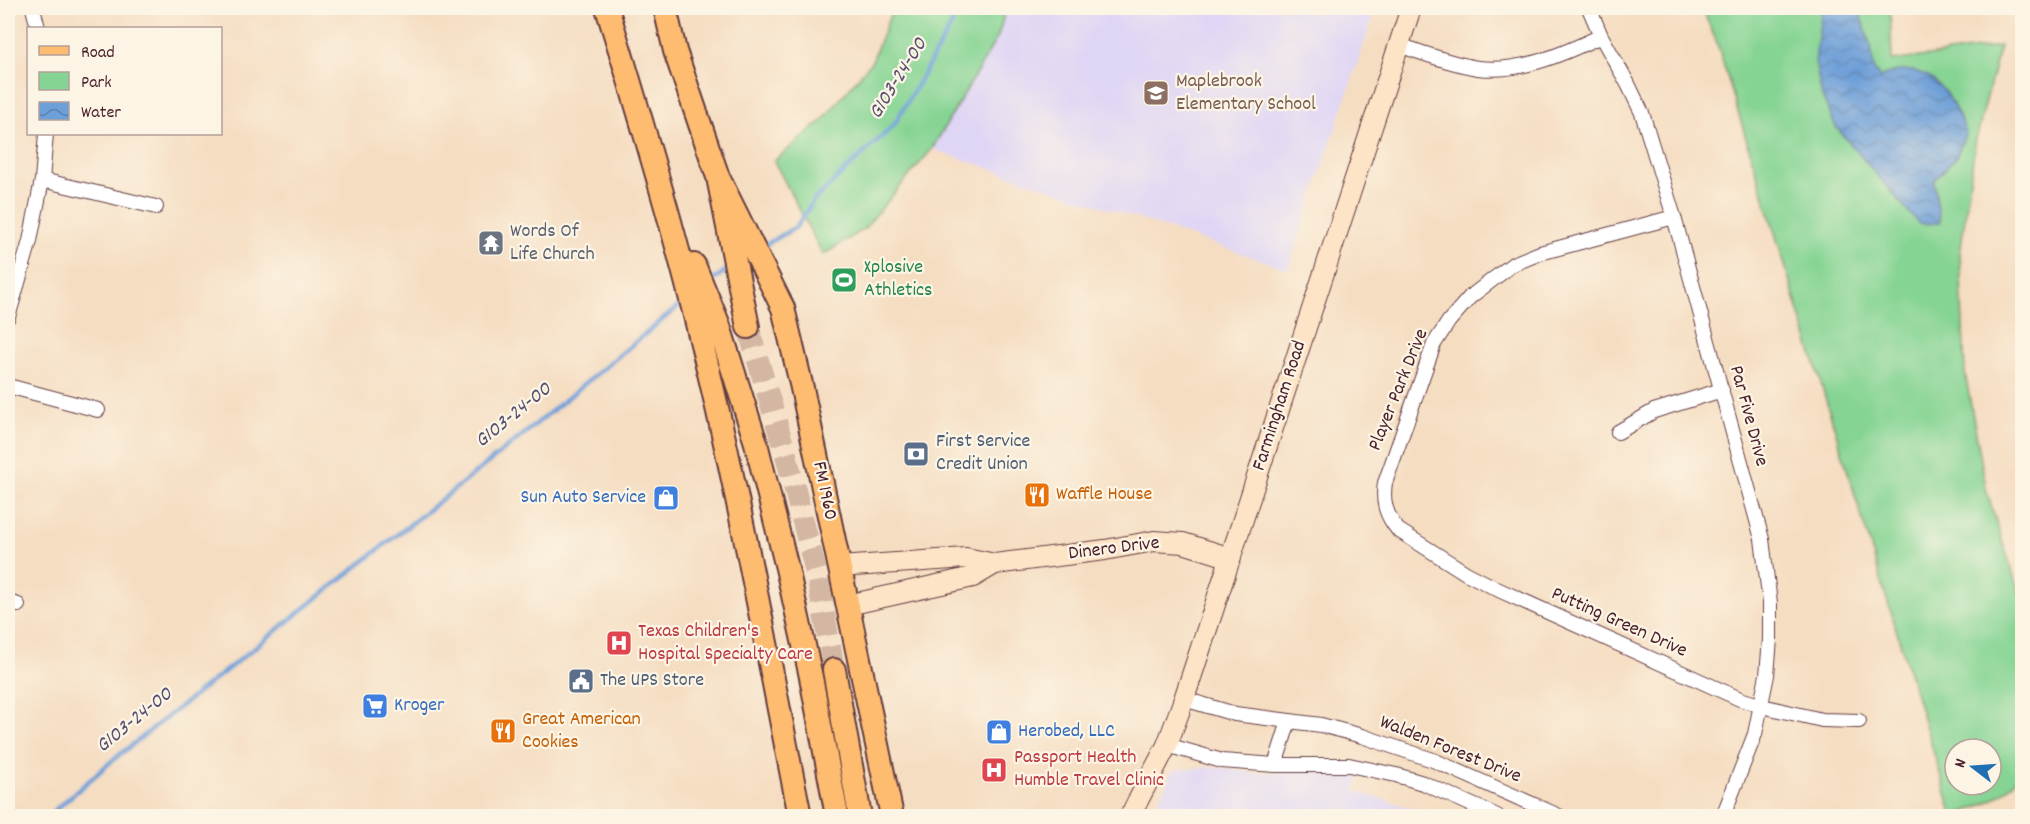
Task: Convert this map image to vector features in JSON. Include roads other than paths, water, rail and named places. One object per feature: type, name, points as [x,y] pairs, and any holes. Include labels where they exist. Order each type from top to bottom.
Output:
[{"type":"main road","points":[[607,8],[661,185],[701,338],[724,436],[800,816]]},
{"type":"main road","name":"FM 1960","points":[[665,8],[675,51],[715,168],[783,309],[892,816]]},
{"type":"main road","name":"FM 1960","points":[[715,168],[748,327]]},
{"type":"main road","points":[[661,185],[718,323],[756,443],[811,677],[837,816]]},
{"type":"main road","points":[[834,670],[860,816]]},
{"type":"street","points":[[33,8],[38,27]]},
{"type":"street","name":"Farmingham Road","points":[[1117,816],[1134,808],[1148,785],[1167,745],[1184,699],[1286,382],[1329,261],[1411,8]]},
{"type":"street","name":"Par Five Drive","points":[[1588,8],[1642,113],[1674,217],[1762,539],[1768,576],[1770,639],[1767,675],[1755,734],[1723,816]]},
{"type":"street","points":[[1398,45],[1452,62],[1494,69],[1530,64],[1601,36]]},
{"type":"street","points":[[8,317],[30,241],[42,180],[46,135]]},
{"type":"street","points":[[42,180],[156,207]]},
{"type":"street","name":"Player Park Drive","points":[[1386,510],[1383,496],[1384,483],[1434,344],[1449,321],[1470,297],[1513,264],[1540,253],[1674,217]]},
{"type":"street","points":[[8,386],[98,410]]},
{"type":"street","points":[[1618,432],[1654,411],[1722,390]]},
{"type":"street","name":"Putting Green Drive","points":[[1386,510],[1398,530],[1466,573],[1730,694],[1762,706],[1822,720],[1859,721]]},
{"type":"street","name":"Dinero Drive","points":[[840,567],[966,558],[995,564],[1094,552],[1154,541],[1183,543],[1231,558]]},
{"type":"street","name":"Dinero Drive","points":[[848,605],[973,577],[995,564]]},
{"type":"street","name":"Walden Forest Drive","points":[[1184,699],[1236,714],[1321,725],[1362,736],[1433,760],[1559,816]]},
{"type":"street","points":[[1275,765],[1289,721]]},
{"type":"street","name":"Walden Forest Drive","points":[[1167,745],[1222,761],[1275,765],[1349,765],[1396,775],[1423,783],[1497,816]]},
{"type":"street","points":[[1423,783],[1433,760]]},
{"type":"water","points":[[1822,8],[1858,8],[1871,47],[1874,70],[1880,78],[1893,72],[1908,70],[1920,73],[1931,78],[1940,86],[1955,108],[1966,132],[1956,157],[1934,181],[1940,223],[1919,224],[1836,127],[1822,96],[1815,62]]},
{"type":"waterway","name":"G103-24-00","points":[[760,248],[796,227],[814,200],[894,125],[951,26],[957,8]]},
{"type":"waterway","name":"G103-24-00","points":[[708,284],[728,269]]},
{"type":"waterway","name":"G103-24-00","points":[[48,816],[113,760],[513,443],[685,301]]},
{"type":"tunnel","points":[[748,327],[786,455],[818,580],[834,670]]},
{"type":"place","name":"Maplebrook Elementary School","points":[[1156,93]]},
{"type":"place","name":"Words Of Life Church","points":[[491,243]]},
{"type":"place","name":"Xplosive Athletics","points":[[844,280]]},
{"type":"place","name":"First Service Credit Union","points":[[916,454]]},
{"type":"place","name":"Waffle House","points":[[1037,495]]},
{"type":"place","name":"Sun Auto Service","points":[[666,498]]},
{"type":"place","name":"Texas Children's Hospital Specialty Care","points":[[619,643]]},
{"type":"place","name":"The UPS Store","points":[[581,681]]},
{"type":"place","name":"Kroger","points":[[375,706]]},
{"type":"place","name":"Great American Cookies","points":[[503,731]]},
{"type":"place","name":"Herobed, LLC","points":[[999,732]]},
{"type":"place","name":"Passport Health Humble Travel Clinic","points":[[994,770]]}]
